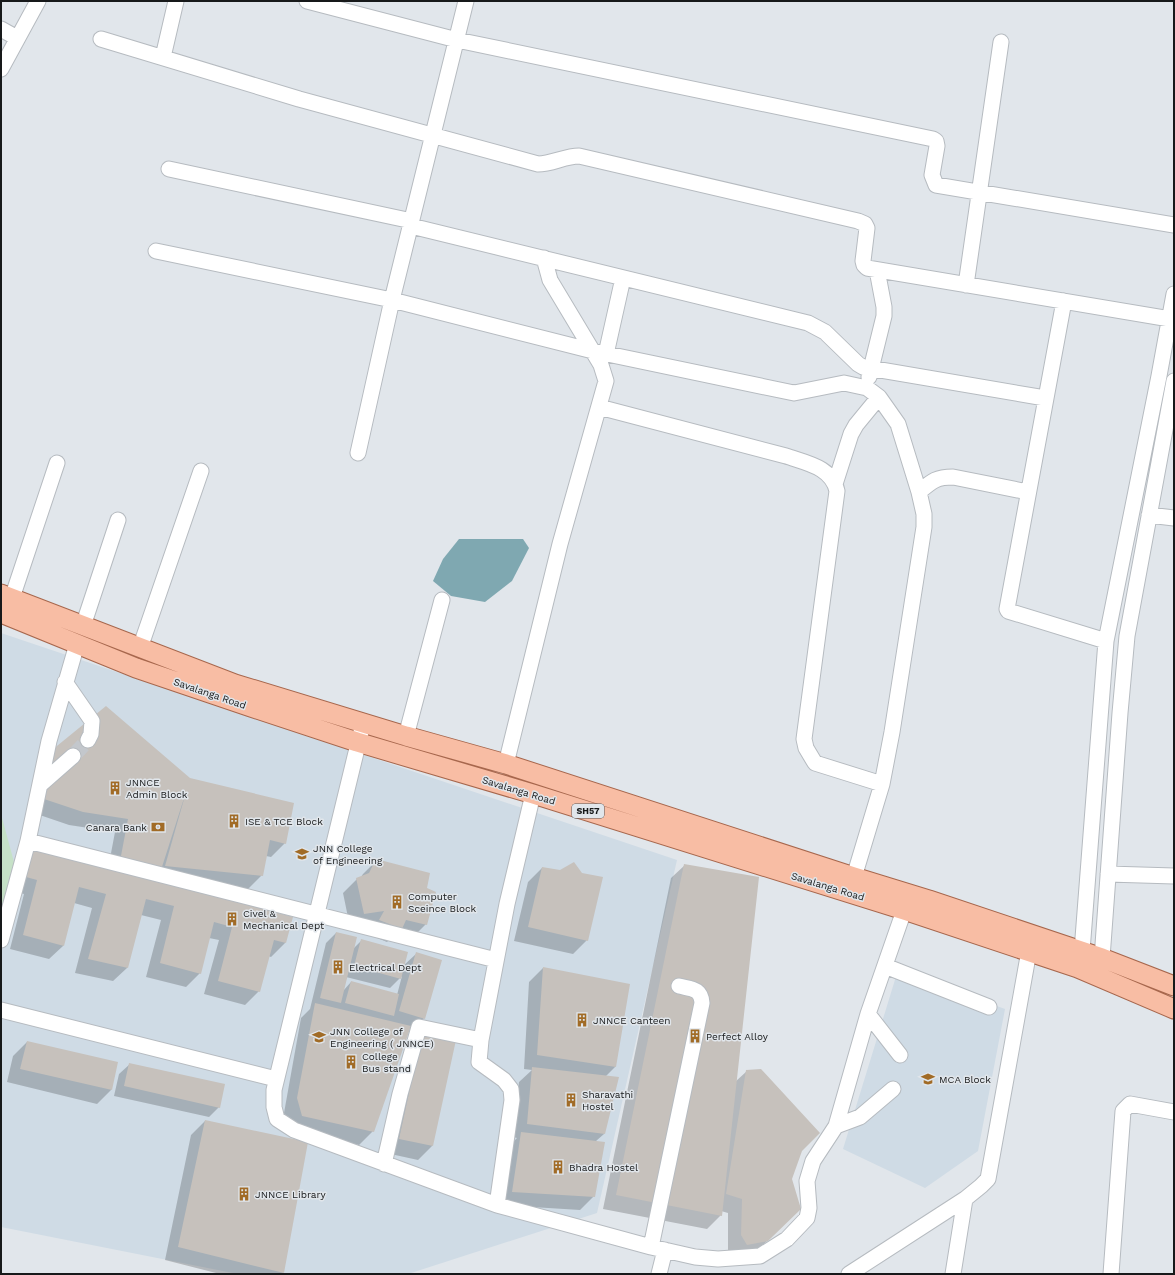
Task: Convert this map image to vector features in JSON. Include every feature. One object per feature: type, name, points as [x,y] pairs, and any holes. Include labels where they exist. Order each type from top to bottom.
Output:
[{"type":"main road","name":"Savalanga Road","points":[[7,596],[235,684],[406,736],[506,764],[854,878],[907,902],[1029,951],[1080,960],[1102,958],[1174,986]]},
{"type":"main road","name":"Savalanga Road","points":[[1,613],[143,670],[357,742],[907,902],[1080,960],[1099,977],[1174,1009]]},
{"type":"street","points":[[1,69],[38,1]]},
{"type":"street","points":[[163,58],[176,1]]},
{"type":"street","points":[[307,1],[457,40],[933,139],[936,141],[937,146],[932,175],[936,185],[979,191],[1174,225]]},
{"type":"street","points":[[358,453],[392,300],[466,1]]},
{"type":"street","points":[[1,29],[17,38]]},
{"type":"street","points":[[101,39],[299,99],[538,164],[544,164],[572,156],[579,156],[858,221],[865,224],[867,228],[862,261],[867,268],[1170,319]]},
{"type":"street","points":[[966,285],[1001,42]]},
{"type":"street","points":[[169,169],[411,223],[623,278],[808,323],[825,332],[858,364],[870,368],[1045,398]]},
{"type":"street","points":[[156,251],[392,300],[599,352],[794,393],[844,384],[867,388],[879,397],[898,424],[919,492],[924,514],[924,527],[882,784],[854,878]]},
{"type":"street","points":[[506,764],[560,544],[606,381],[599,352],[550,280],[544,258]]},
{"type":"street","points":[[867,388],[870,368],[884,316],[884,307],[877,270]]},
{"type":"street","points":[[599,352],[623,278]]},
{"type":"street","points":[[1080,960],[1106,641],[1158,384],[1174,294]]},
{"type":"street","points":[[1064,301],[1007,608],[1008,611],[1106,641]]},
{"type":"street","points":[[1099,977],[1102,958],[1127,636],[1174,381]]},
{"type":"street","points":[[835,484],[851,434],[856,425],[879,397]]},
{"type":"street","points":[[599,407],[786,456],[824,470],[832,478],[837,491],[804,739],[806,748],[815,763],[882,784]]},
{"type":"street","points":[[7,596],[57,463]]},
{"type":"street","points":[[140,648],[201,471]]},
{"type":"street","points":[[919,492],[934,480],[943,477],[953,477],[1028,492]]},
{"type":"street","points":[[1149,515],[1174,518]]},
{"type":"street","points":[[83,626],[118,520]]},
{"type":"street","points":[[406,736],[442,600]]},
{"type":"street","points":[[1,940],[28,841],[50,741],[77,644]]},
{"type":"street","points":[[66,682],[92,721],[91,734],[88,740]]},
{"type":"street","points":[[364,723],[357,742],[276,1080],[274,1090],[276,1119],[294,1130],[497,1204],[695,1257],[718,1259],[760,1256],[787,1239],[807,1218],[809,1208],[807,1181],[813,1160],[836,1126],[868,1014],[907,902]]},
{"type":"street","points":[[41,784],[73,756]]},
{"type":"street","points":[[497,1204],[512,1100],[511,1089],[504,1080],[479,1062],[481,1040],[507,904],[533,794]]},
{"type":"street","points":[[28,841],[496,960]]},
{"type":"street","points":[[1108,874],[1174,876]]},
{"type":"street","points":[[849,1274],[965,1199],[988,1179],[1029,951]]},
{"type":"street","points":[[885,966],[989,1007]]},
{"type":"street","points":[[660,1274],[658,1248],[702,1003],[701,997],[697,991],[679,986]]},
{"type":"street","points":[[1,1010],[276,1080]]},
{"type":"street","points":[[868,1014],[900,1055]]},
{"type":"street","points":[[384,1164],[400,1094],[419,1027],[481,1040]]},
{"type":"street","points":[[836,1126],[860,1117],[893,1089]]},
{"type":"street","points":[[1111,1274],[1123,1111],[1130,1104],[1174,1112]]},
{"type":"street","points":[[953,1274],[965,1199]]},
{"type":"shaded area","name":"JNN College of Engineering ( JNNCE)","points":[[1,633],[677,860],[597,1213],[408,1274],[238,1274],[1,1227]]},
{"type":"shaded area","name":"MCA Block","points":[[898,970],[1005,1009],[978,1151],[925,1188],[843,1149]]},
{"type":"green space","points":[[1,814],[21,888],[1,914]]},
{"type":"water","points":[[459,539],[523,539],[529,548],[512,581],[485,602],[451,596],[433,581],[443,559]]},
{"type":"building","points":[[106,706],[190,778],[294,803],[286,844],[270,840],[263,876],[165,866],[186,792],[161,870],[120,861],[128,819],[83,812],[41,798],[52,750]]},
{"type":"building","name":"Civel & Mechanical Dept","points":[[33,848],[293,917],[286,943],[274,940],[260,992],[218,981],[232,927],[214,922],[201,974],[160,963],[174,906],[146,899],[128,968],[88,959],[106,894],[79,887],[64,946],[23,935],[37,880],[26,877]]},
{"type":"building","name":"Computer Sceince Block","points":[[376,859],[430,873],[427,888],[436,892],[427,925],[406,920],[402,929],[379,920],[384,911],[364,914],[356,878],[369,873]]},
{"type":"building","points":[[574,862],[582,873],[603,877],[588,941],[528,927],[542,867],[560,870]]},
{"type":"building","name":"Perfect Alloy","points":[[684,864],[759,877],[722,1216],[616,1195]]},
{"type":"building","name":"Electrical Dept","points":[[336,932],[357,937],[341,1003],[320,998]]},
{"type":"building","points":[[361,939],[408,952],[401,979],[354,966]]},
{"type":"building","points":[[416,952],[442,960],[425,1019],[399,1011]]},
{"type":"building","name":"JNNCE Canteen","points":[[543,967],[630,984],[616,1067],[537,1055]]},
{"type":"building","points":[[351,981],[399,994],[394,1016],[345,1003]]},
{"type":"building","name":"College Bus stand","points":[[315,1003],[411,1026],[374,1132],[302,1116],[297,1098]]},
{"type":"building","points":[[422,1033],[456,1040],[433,1146],[399,1139]]},
{"type":"building","points":[[27,1041],[118,1062],[112,1090],[20,1069]]},
{"type":"building","points":[[129,1063],[225,1084],[220,1108],[124,1086]]},
{"type":"building","name":"Sharavathi Hostel","points":[[532,1067],[619,1077],[605,1134],[527,1124]]},
{"type":"building","points":[[761,1069],[820,1133],[802,1151],[792,1179],[801,1209],[768,1241],[747,1245],[741,1235],[742,1199],[726,1194],[746,1070]]},
{"type":"building","name":"JNNCE Library","points":[[205,1120],[308,1142],[284,1273],[178,1247]]},
{"type":"building","name":"Bhadra Hostel","points":[[521,1132],[605,1142],[595,1197],[512,1192]]},
{"type":"tunnel","points":[[73,756],[88,740]]},
{"type":"place","name":"JNNCE Admin Block","points":[[115,788]]},
{"type":"place","name":"ISE & TCE Block","points":[[234,821]]},
{"type":"place","name":"Canara Bank","points":[[158,827]]},
{"type":"place","name":"JNN College of Engineering","points":[[302,854]]},
{"type":"place","name":"Computer Sceince Block","points":[[397,902]]},
{"type":"place","name":"Civel & Mechanical Dept","points":[[232,919]]},
{"type":"place","name":"Electrical Dept","points":[[338,967]]},
{"type":"place","name":"JNNCE Canteen","points":[[582,1020]]},
{"type":"place","name":"Perfect Alloy","points":[[695,1036]]},
{"type":"place","name":"JNN College of Engineering ( JNNCE)","points":[[319,1037]]},
{"type":"place","name":"College Bus stand","points":[[351,1062]]},
{"type":"place","name":"MCA Block","points":[[928,1079]]},
{"type":"place","name":"Sharavathi Hostel","points":[[571,1100]]},
{"type":"place","name":"Bhadra Hostel","points":[[558,1167]]},
{"type":"place","name":"JNNCE Library","points":[[244,1194]]}]
